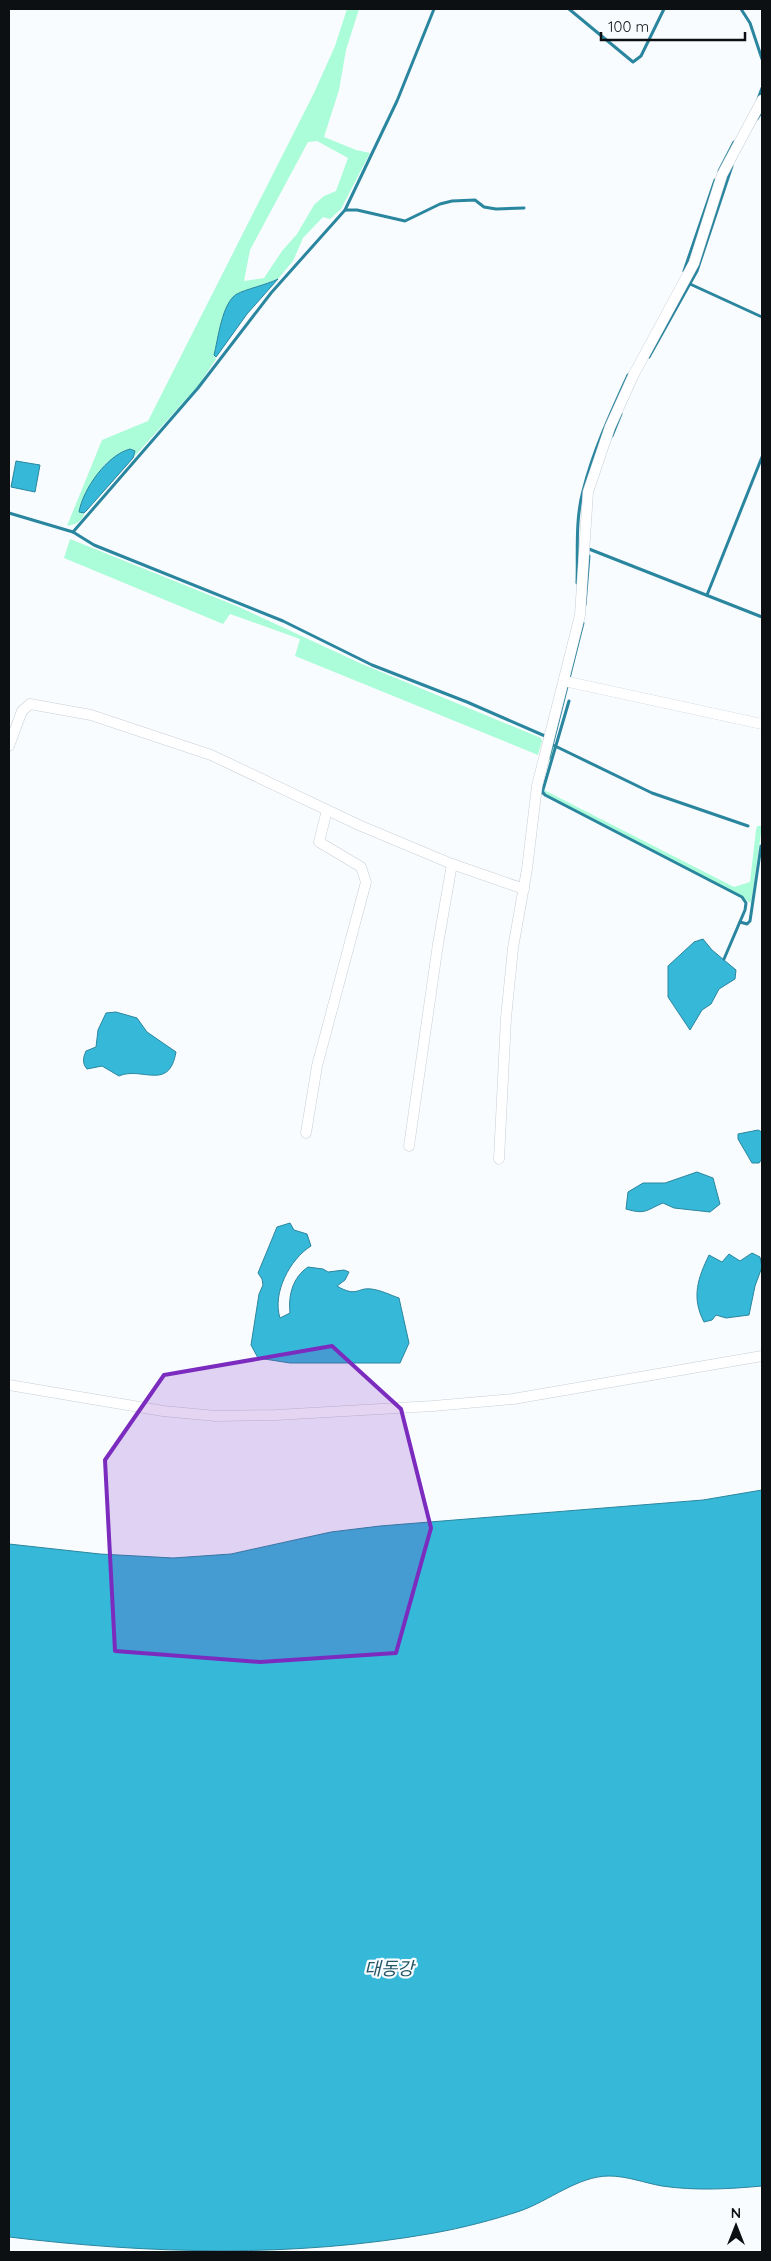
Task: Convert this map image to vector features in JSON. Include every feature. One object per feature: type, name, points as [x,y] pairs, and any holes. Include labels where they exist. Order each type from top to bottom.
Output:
[{"type":"street","points":[[499,1159],[506,1018],[513,948],[524,889],[536,786],[580,615],[585,507],[594,472],[610,427],[634,374],[694,263],[722,175],[762,100]]},
{"type":"street","points":[[564,681],[762,724]]},
{"type":"street","points":[[9,746],[22,711],[30,704],[91,716],[211,755],[327,810],[452,864],[524,889]]},
{"type":"street","points":[[306,1133],[317,1066],[366,882],[361,867],[319,842],[327,810]]},
{"type":"street","points":[[409,1146],[438,944],[452,864]]},
{"type":"street","points":[[9,1385],[163,1411],[216,1416],[276,1415],[433,1406],[513,1399],[762,1356]]},
{"type":"highlighted area","points":[[332,1346],[401,1409],[431,1528],[396,1653],[260,1662],[115,1651],[105,1460],[164,1375]]},
{"type":"green space","points":[[347,9],[359,9],[346,50],[339,90],[324,137],[356,150],[370,153],[341,209],[330,219],[323,217],[303,238],[293,261],[278,279],[253,289],[216,348],[214,355],[216,359],[198,386],[133,458],[135,451],[107,462],[91,483],[81,512],[84,513],[82,519],[67,526],[102,440],[148,421],[314,93],[335,46]],"holes":[[[317,141],[348,158],[336,191],[324,196],[314,205],[297,234],[282,251],[264,278],[244,281],[250,250],[308,142]]]},
{"type":"green space","points":[[70,539],[239,607],[362,664],[541,738],[542,741],[538,755],[295,656],[300,639],[230,614],[223,624],[64,558]]},
{"type":"green space","points":[[553,746],[556,747],[542,792]]},
{"type":"green space","points":[[544,790],[734,887],[750,882],[756,830],[757,826],[762,826],[751,903],[545,795],[542,793]]},
{"type":"water","points":[[278,279],[247,314],[216,357],[214,355],[221,322],[232,298],[241,292]]},
{"type":"water","points":[[130,449],[135,451],[133,458],[84,513],[79,512],[85,493],[97,474],[113,458],[121,452]]},
{"type":"water","points":[[16,461],[40,465],[35,492],[11,487]]},
{"type":"water","points":[[703,939],[712,950],[736,970],[735,979],[719,989],[711,1004],[702,1010],[690,1030],[668,997],[668,966],[694,942]]},
{"type":"water","points":[[116,1012],[137,1018],[147,1032],[176,1052],[172,1064],[167,1071],[161,1075],[128,1074],[119,1076],[102,1066],[87,1069],[84,1065],[86,1051],[96,1047],[98,1030],[106,1013]]},
{"type":"water","points":[[758,1130],[762,1132],[762,1159],[759,1163],[752,1163],[738,1139],[738,1134]]},
{"type":"water","points":[[697,1172],[713,1178],[720,1204],[710,1212],[674,1208],[663,1203],[642,1212],[626,1209],[628,1192],[643,1183],[665,1183]]},
{"type":"water","points":[[290,1223],[294,1230],[307,1234],[311,1246],[296,1259],[285,1278],[279,1298],[280,1318],[290,1313],[291,1293],[295,1281],[308,1267],[323,1269],[328,1272],[344,1270],[349,1272],[345,1280],[337,1286],[353,1292],[367,1289],[382,1291],[399,1298],[409,1343],[400,1363],[290,1363],[258,1358],[251,1345],[259,1294],[263,1285],[258,1273],[277,1227]]},
{"type":"water","points":[[752,1253],[760,1257],[762,1267],[755,1286],[749,1315],[726,1318],[716,1315],[712,1320],[704,1322],[700,1313],[697,1296],[699,1280],[709,1255],[722,1262],[729,1254],[740,1261]]},
{"type":"water","name":"대동강","points":[[762,1490],[762,2186],[725,2189],[687,2189],[662,2186],[622,2177],[597,2177],[575,2184],[531,2207],[477,2224],[434,2233],[328,2247],[222,2251],[169,2250],[62,2243],[9,2237],[9,1544],[100,1554],[173,1558],[231,1554],[331,1532],[380,1526],[703,1500]]},
{"type":"waterway","points":[[9,513],[73,532],[198,388],[271,293],[345,210],[397,101],[434,9]]},
{"type":"waterway","points":[[569,9],[633,62],[641,56],[664,9]]},
{"type":"waterway","points":[[741,9],[750,23],[762,59]]},
{"type":"waterway","points":[[758,99],[762,88]]},
{"type":"waterway","points":[[757,119],[762,111]]},
{"type":"waterway","points":[[719,171],[734,142]]},
{"type":"waterway","points":[[649,357],[697,271],[732,166]]},
{"type":"waterway","points":[[684,271],[715,180]]},
{"type":"waterway","points":[[345,210],[357,210],[405,221],[440,204],[452,201],[475,200],[484,207],[496,209],[524,208]]},
{"type":"waterway","points":[[690,284],[762,317]]},
{"type":"waterway","points":[[577,583],[580,502],[597,446],[628,375]]},
{"type":"waterway","points":[[612,436],[621,414]]},
{"type":"waterway","points":[[707,595],[762,457]]},
{"type":"waterway","points":[[73,532],[94,545],[283,621],[372,665],[467,702],[545,736],[547,733]]},
{"type":"waterway","points":[[589,549],[762,617]]},
{"type":"waterway","points":[[585,605],[589,556]]},
{"type":"waterway","points":[[549,758],[583,623]]},
{"type":"waterway","points":[[542,793],[569,701]]},
{"type":"waterway","points":[[553,745],[652,793],[748,826]]},
{"type":"waterway","points":[[541,790],[545,795],[742,897],[746,903],[745,910],[724,959]]},
{"type":"waterway","points":[[740,922],[747,924],[750,921],[761,846]]}]
